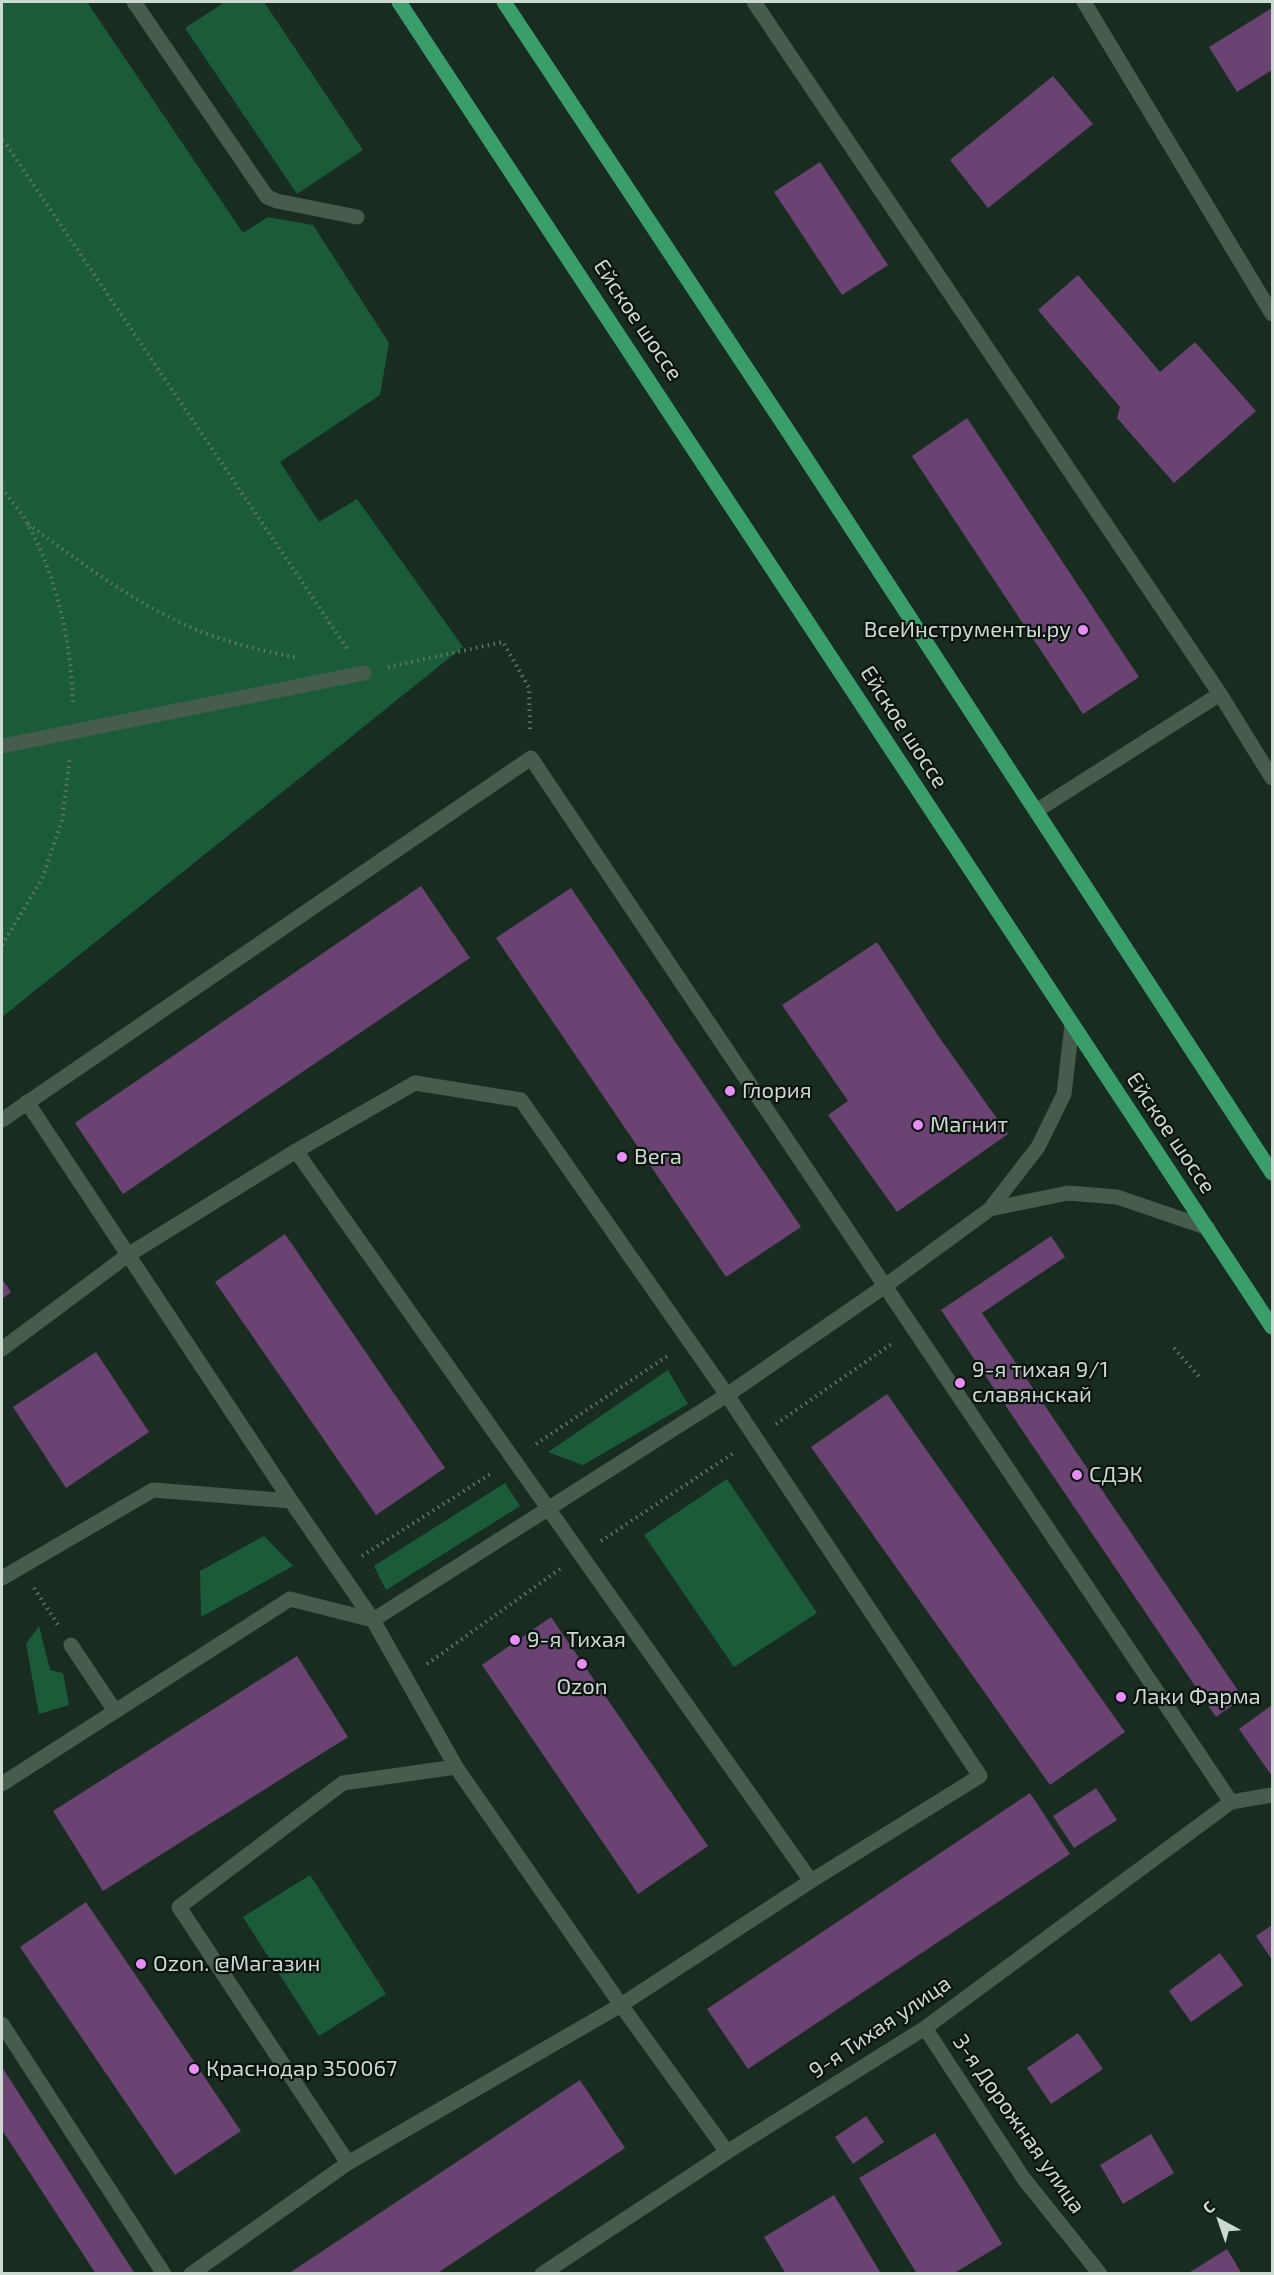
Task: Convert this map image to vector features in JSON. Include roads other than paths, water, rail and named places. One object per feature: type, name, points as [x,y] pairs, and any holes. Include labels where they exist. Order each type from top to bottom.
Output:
[{"type":"main road","name":"Ейское шоссе","points":[[399,2],[722,488],[1272,1327]]},
{"type":"main road","points":[[504,2],[784,424],[1272,1173]]},
{"type":"street","points":[[134,2],[267,197],[357,217]]},
{"type":"street","points":[[754,2],[1220,694],[1272,778]]},
{"type":"street","points":[[1084,2],[1272,314]]},
{"type":"street","points":[[2,746],[364,673]]},
{"type":"street","points":[[1035,811],[1220,694]]},
{"type":"street","points":[[2,1120],[531,758],[1231,1802],[1272,1795]]},
{"type":"street","points":[[2,1784],[290,1599],[374,1620],[727,1395],[885,1286],[990,1209],[1038,1147],[1064,1094],[1072,1025]]},
{"type":"street","points":[[2,1349],[128,1255],[296,1151],[415,1083],[521,1100],[727,1395],[980,1776],[811,1881],[621,2005],[348,2163],[191,2274]]},
{"type":"street","points":[[27,1102],[291,1502],[374,1620],[456,1767],[621,2005],[727,2152]]},
{"type":"street","points":[[296,1151],[811,1881]]},
{"type":"street","points":[[990,1209],[1068,1193],[1117,1197],[1208,1228]]},
{"type":"street","points":[[2,1578],[153,1490],[291,1502]]},
{"type":"street","points":[[71,1645],[115,1711]]},
{"type":"street","points":[[348,2163],[180,1906],[343,1783],[456,1767]]},
{"type":"street","name":"9-я Тихая улица","points":[[542,2274],[727,2152],[924,2028],[1231,1802]]},
{"type":"street","points":[[2,2024],[164,2274]]},
{"type":"street","name":"3-я Дорожная улица","points":[[924,2028],[1024,2179],[1100,2274]]},
{"type":"place","name":"ВсеИнструменты.ру","points":[[1083,630]]},
{"type":"place","name":"Глория","points":[[730,1091]]},
{"type":"place","name":"Магнит","points":[[918,1125]]},
{"type":"place","name":"Вега","points":[[622,1157]]},
{"type":"place","name":"9-я тихая 9/1 славянскай","points":[[960,1383]]},
{"type":"place","name":"СДЭК","points":[[1077,1475]]},
{"type":"place","name":"9-я Тихая","points":[[515,1640]]},
{"type":"place","name":"Ozon","points":[[582,1664]]},
{"type":"place","name":"Лаки Фарма","points":[[1121,1697]]},
{"type":"place","name":"Ozon. @Магазин","points":[[141,1964]]},
{"type":"place","name":"Краснодар 350067","points":[[194,2069]]}]
